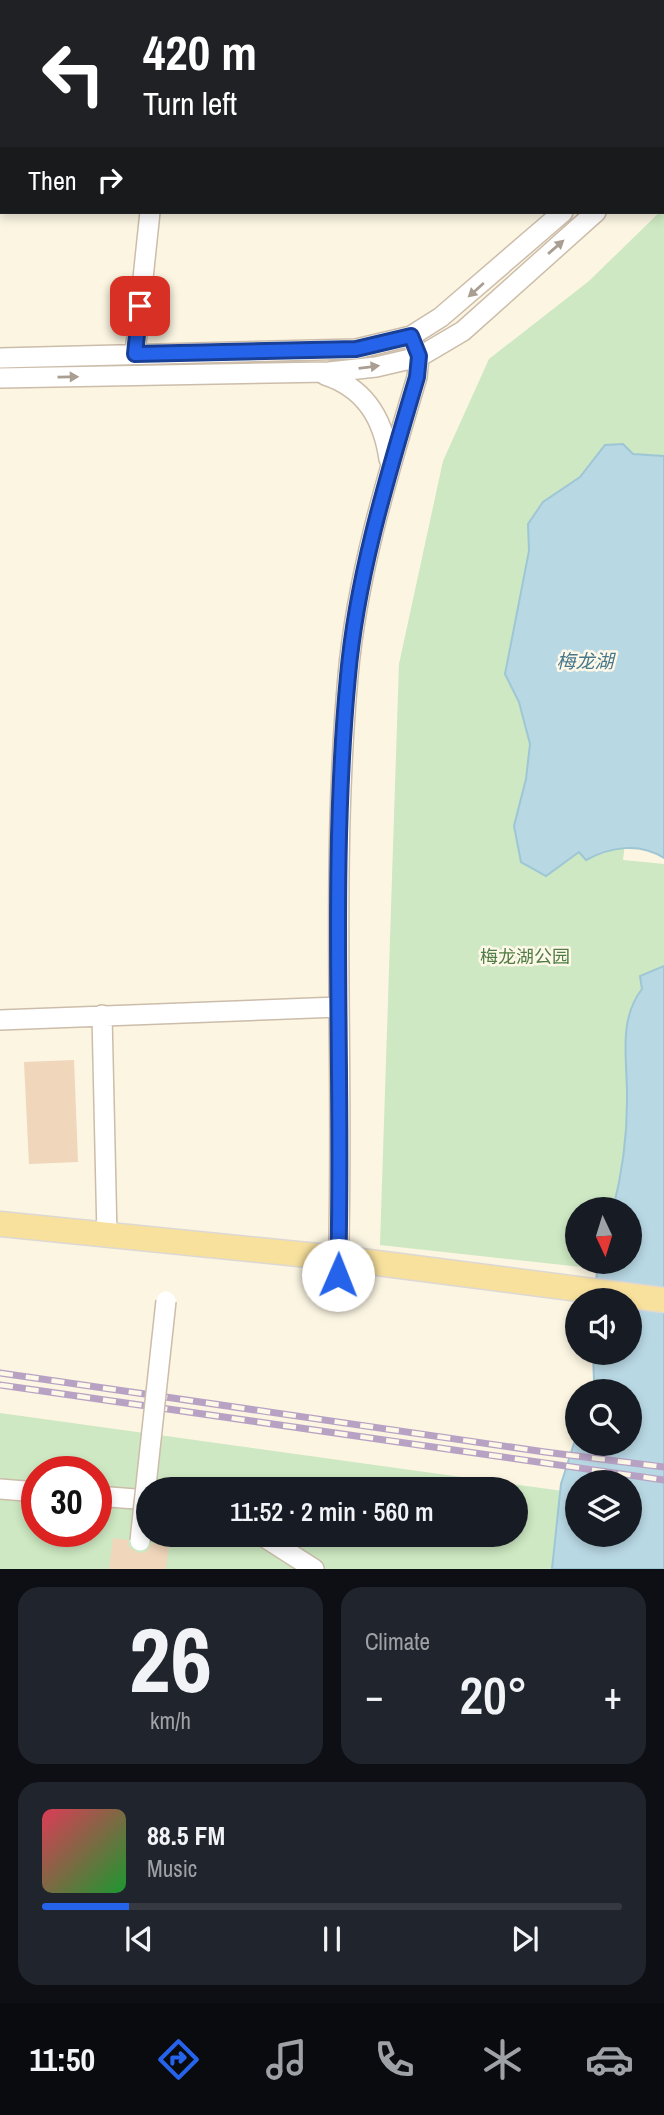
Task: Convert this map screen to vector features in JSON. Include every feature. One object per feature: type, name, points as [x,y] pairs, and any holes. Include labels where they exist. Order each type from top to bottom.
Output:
[{"type":"main road","points":[[0,1224],[565,1297]]},
{"type":"main road","points":[[0,1237],[338,1266]]},
{"type":"main road","points":[[642,1300],[664,1300]]},
{"type":"main road","points":[[642,1313],[664,1316]]},
{"type":"street","points":[[135,354],[150,214]]},
{"type":"street","points":[[0,358],[356,349],[411,336],[467,298],[561,214]]},
{"type":"street","points":[[0,378],[314,372],[376,367],[419,356],[464,331],[594,214]]},
{"type":"street","points":[[338,1266],[341,814],[348,674],[371,541],[390,464],[417,377],[419,356],[411,336]]},
{"type":"street","points":[[314,372],[344,382],[362,396],[377,415],[386,435],[390,464]]},
{"type":"street","points":[[0,1020],[338,1007]]},
{"type":"street","points":[[102,1015],[107,1236]]},
{"type":"street","points":[[147,1477],[166,1301]]},
{"type":"street","points":[[0,1489],[21,1491]]},
{"type":"street","points":[[112,1497],[136,1499]]},
{"type":"street","points":[[280,1547],[314,1569]]},
{"type":"green space","name":"梅龙湖公园","points":[[658,214],[664,214],[664,638],[637,749],[623,860],[664,864],[664,997],[632,1197],[565,1197],[565,1265],[380,1245],[399,664],[443,461],[489,359],[589,281]]},
{"type":"green space","points":[[0,1413],[462,1477],[136,1477],[136,1547],[528,1547],[528,1486],[565,1491],[565,1547],[642,1547],[664,1569],[0,1569]]},
{"type":"water","name":"梅龙湖","points":[[623,444],[633,454],[664,456],[664,858],[635,848],[615,849],[586,860],[579,852],[546,876],[521,862],[514,826],[526,779],[530,744],[519,702],[505,674],[529,551],[528,524],[543,502],[580,477],[605,445]]},
{"type":"water","points":[[664,966],[664,1569],[552,1569],[561,1484],[565,1472],[565,1547],[642,1547],[642,1470],[565,1470],[570,1456],[642,1456],[642,1379],[594,1379],[593,1365],[642,1365],[642,1288],[595,1288],[597,1274],[642,1274],[642,1197],[615,1197],[626,1128],[625,1043],[629,1015],[642,989],[640,976]]},
{"type":"building","points":[[74,1060],[78,1162],[29,1164],[24,1062]]},
{"type":"building","points":[[113,1538],[128,1540],[129,1547],[138,1553],[146,1552],[149,1547],[169,1547],[166,1569],[109,1569]]},
{"type":"railway","points":[[0,1373],[664,1467]]},
{"type":"railway","points":[[0,1385],[664,1480]]},
{"type":"route","points":[[140,306],[135,354],[356,349],[411,336],[419,356],[417,377],[390,464],[371,541],[348,674],[340,842],[338,1275]]}]
